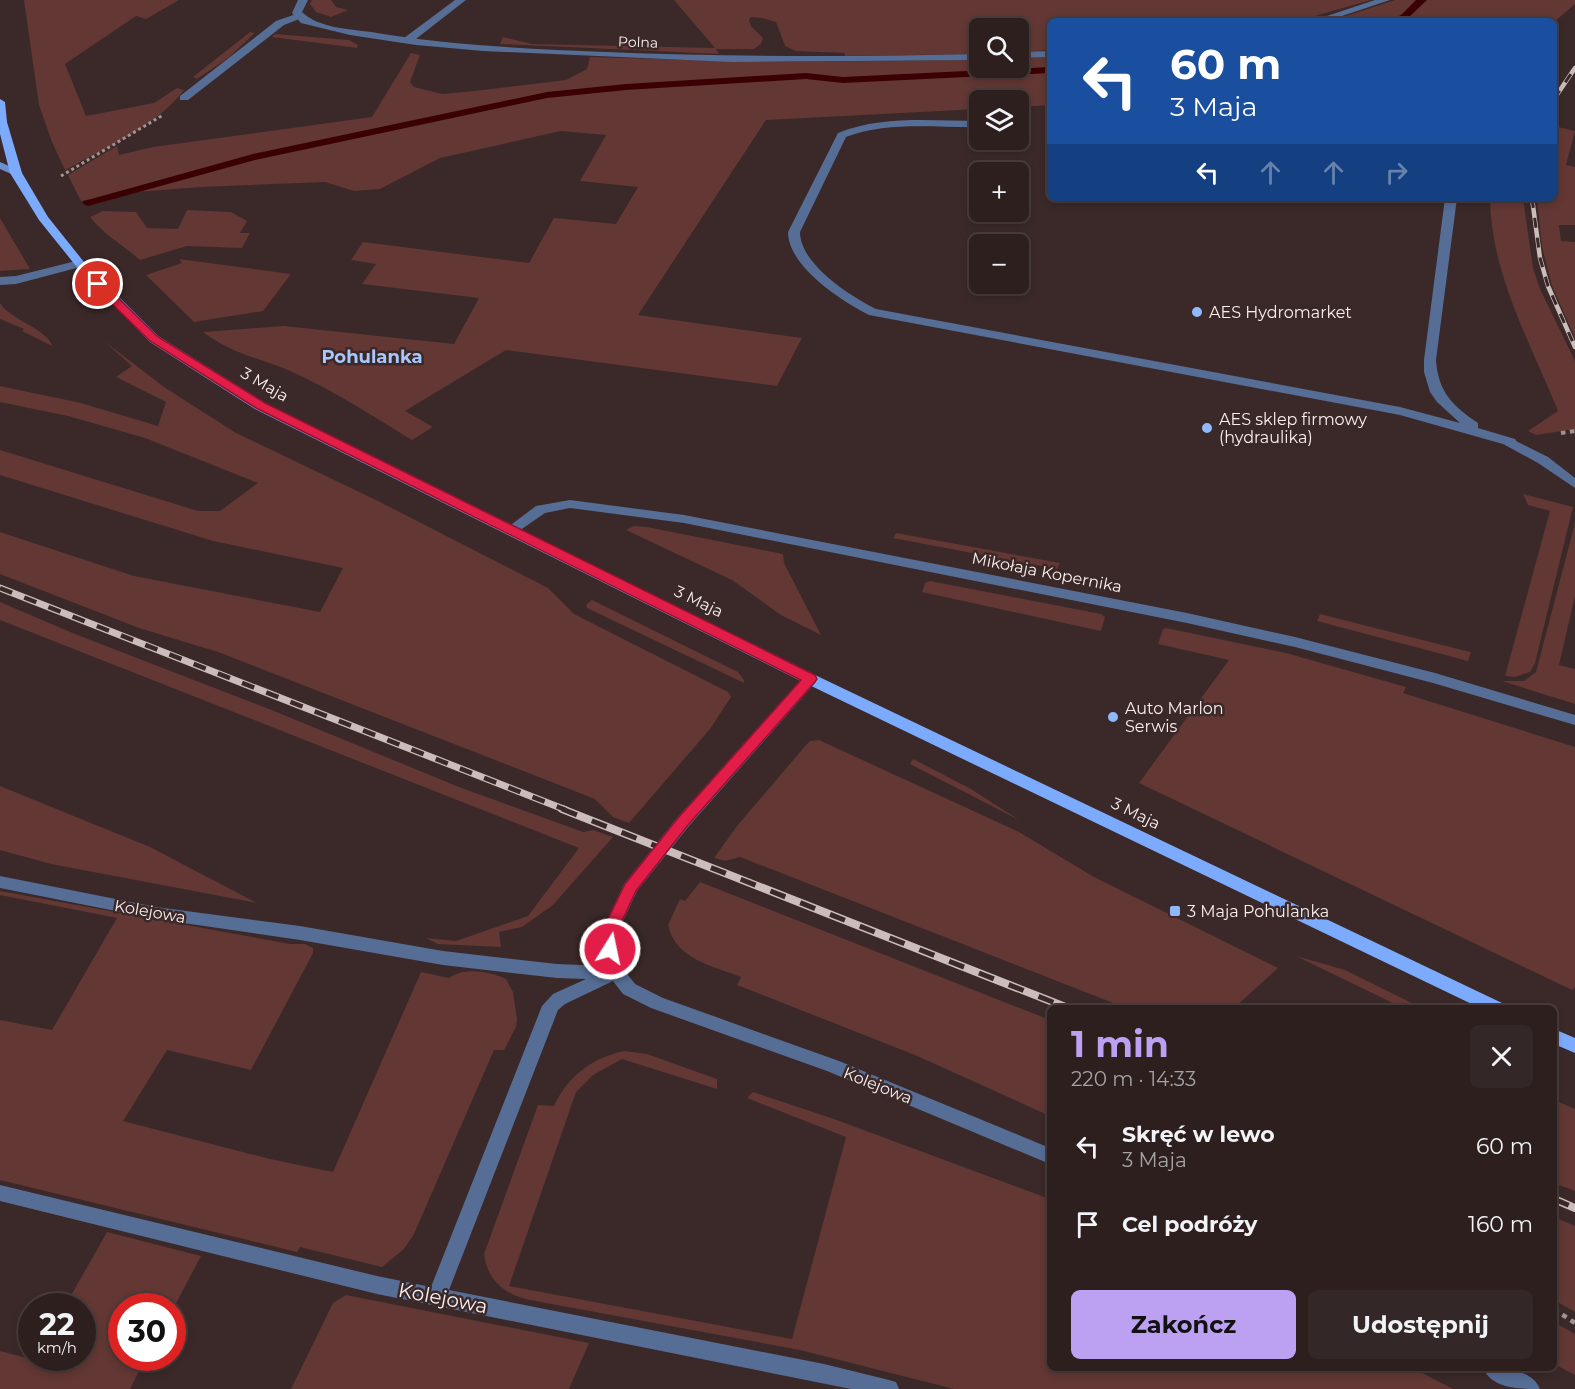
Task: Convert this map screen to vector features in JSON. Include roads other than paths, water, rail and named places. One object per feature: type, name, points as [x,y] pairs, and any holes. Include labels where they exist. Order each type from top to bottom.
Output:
[{"type":"main road","name":"3 Maja","points":[[0,102],[1,122],[16,173],[44,218],[80,264],[151,337],[260,406],[810,679],[1490,1005]]},
{"type":"main road","points":[[1557,1037],[1575,1046]]},
{"type":"street","points":[[184,98],[275,27],[299,16],[297,8],[303,0]]},
{"type":"street","points":[[408,40],[460,0]]},
{"type":"street","points":[[1327,18],[1385,0]]},
{"type":"street","name":"Polna","points":[[299,16],[305,21],[324,26],[408,40],[513,50],[684,57],[849,59],[969,57]]},
{"type":"street","points":[[1029,55],[1047,54]]},
{"type":"street","points":[[969,124],[881,126],[853,130],[842,135],[792,237],[795,246],[813,269],[857,305],[873,312],[1400,411],[1437,420],[1510,442],[1543,460],[1575,484]]},
{"type":"street","points":[[0,165],[16,173]]},
{"type":"street","points":[[1451,201],[1430,360],[1430,378],[1444,404],[1488,436]]},
{"type":"street","points":[[0,281],[24,278],[80,264]]},
{"type":"street","name":"Mikołaja Kopernika","points":[[511,530],[541,509],[570,504],[684,519],[1187,618],[1295,642],[1435,678],[1575,720]]},
{"type":"street","points":[[437,1296],[551,1006],[559,999],[616,973],[610,949],[613,930],[630,888],[683,822],[810,679]]},
{"type":"street","name":"Kolejowa","points":[[0,882],[156,913],[300,933],[443,958],[556,971],[616,973],[629,989],[657,1003],[833,1066],[1047,1155]]},
{"type":"street","name":"Kolejowa","points":[[0,1193],[329,1274],[813,1371],[890,1389]]},
{"type":"street","points":[[1498,1371],[1530,1389]]},
{"type":"waterway","points":[[1401,18],[1422,0]]},
{"type":"waterway","points":[[88,203],[253,157],[547,95],[626,87],[806,76],[843,80],[1047,70]]},
{"type":"railway","points":[[1557,95],[1575,68]]},
{"type":"railway","points":[[1532,201],[1540,258],[1548,286],[1575,347]]},
{"type":"railway","points":[[0,588],[566,810]]},
{"type":"railway","points":[[562,809],[1060,1005]]},
{"type":"railway","points":[[1557,1200],[1575,1208]]},
{"type":"place","name":"AES Hydromarket","points":[[1197,312]]},
{"type":"place","name":"AES sklep firmowy (hydraulika)","points":[[1207,428]]},
{"type":"place","name":"Auto Marlon Serwis","points":[[1113,717]]},
{"type":"place","name":"3 Maja Pohulanka","points":[[1175,911]]},
{"type":"district","name":"Pohulanka","points":[[372,357]]}]
